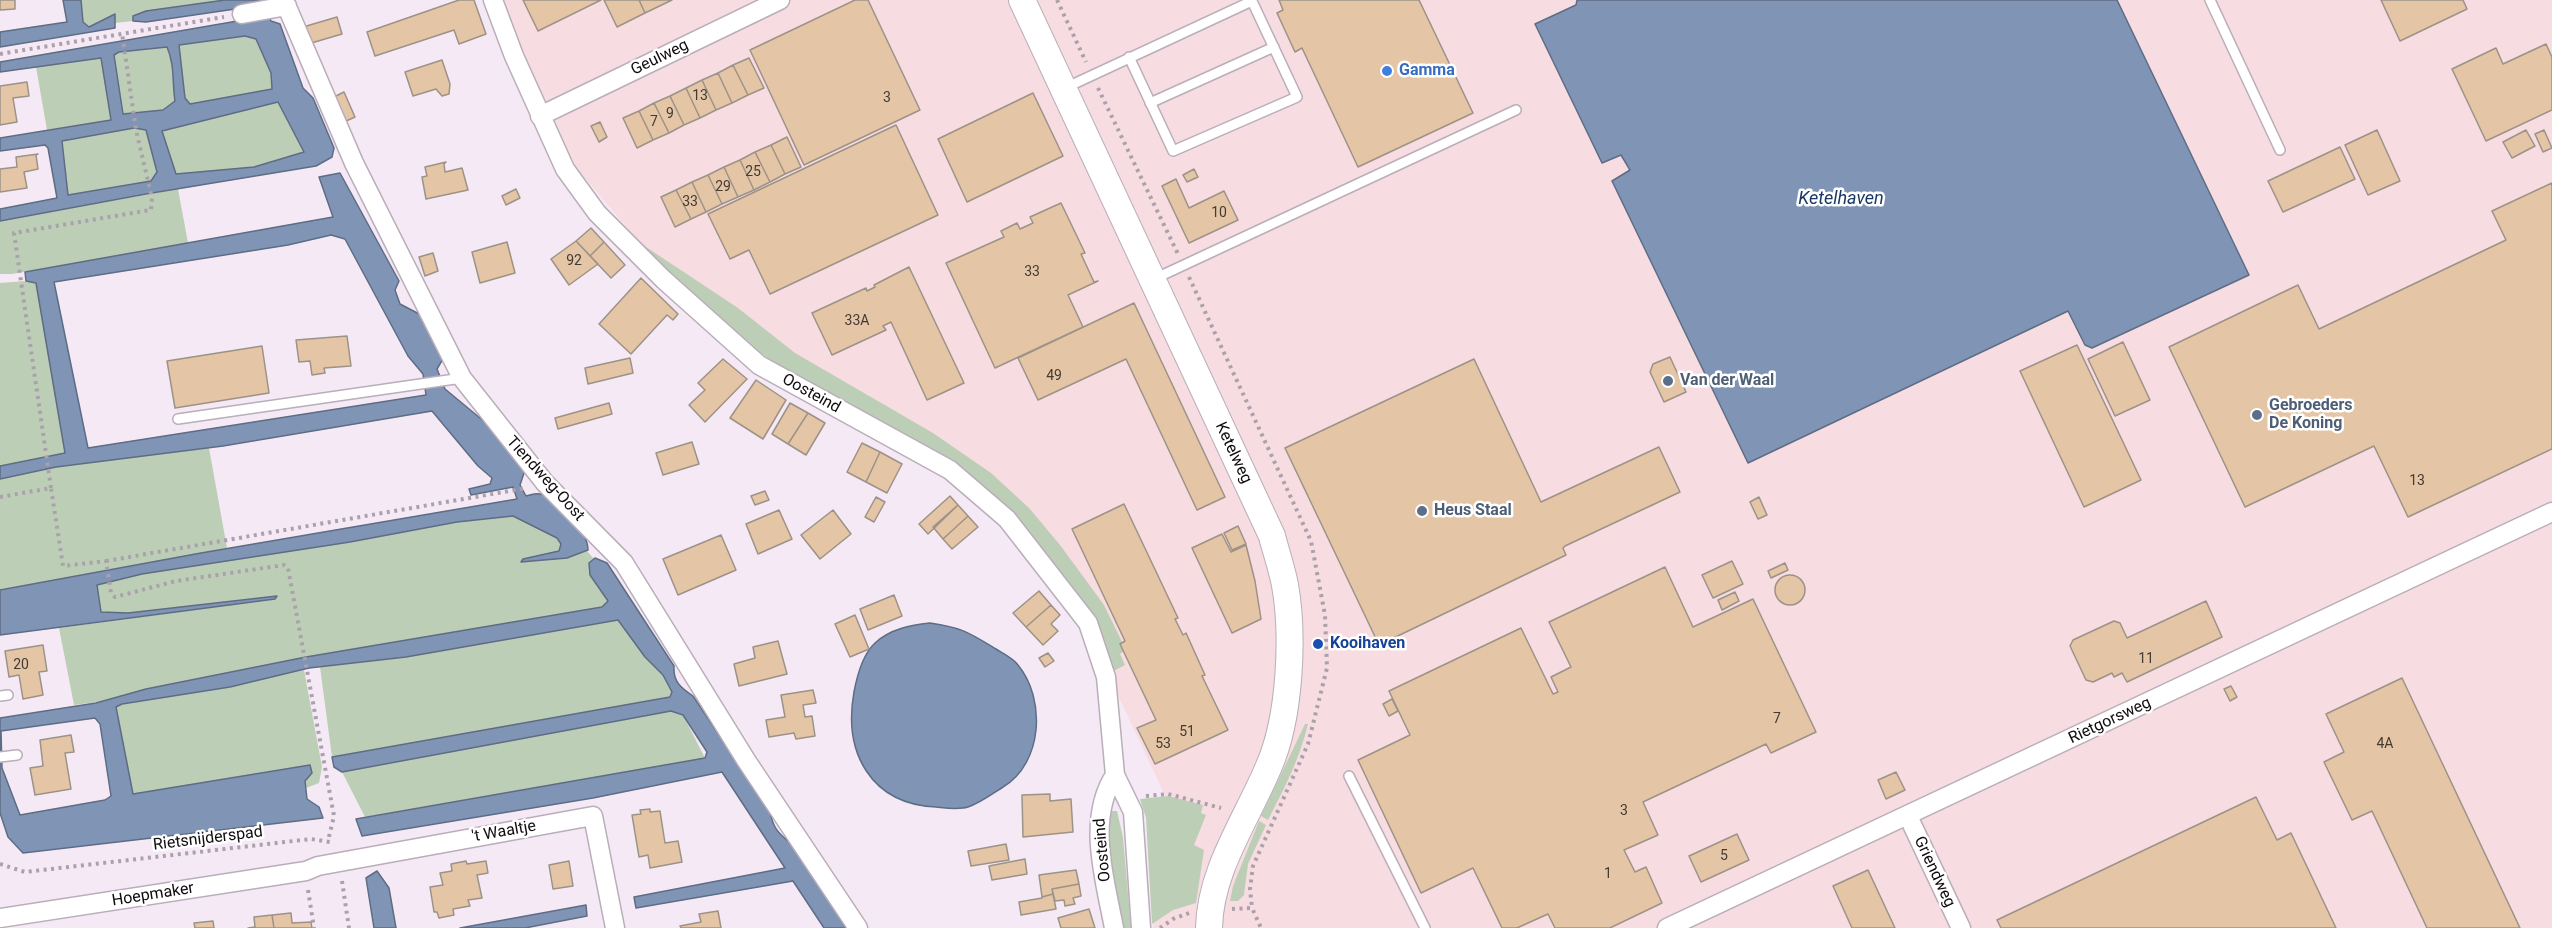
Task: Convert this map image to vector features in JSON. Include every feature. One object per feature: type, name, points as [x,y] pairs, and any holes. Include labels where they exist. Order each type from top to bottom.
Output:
[{"type":"street","name":"Oosteind","points":[[493,0],[540,116],[566,169],[597,213],[664,280],[759,365],[950,470],[1007,519],[1088,623],[1106,677],[1115,776],[1133,812],[1141,928]]},
{"type":"street","name":"Geulweg","points":[[540,116],[780,0]]},
{"type":"street","name":"Ketelweg","points":[[1022,0],[1272,536],[1285,585],[1290,643],[1282,722],[1271,764],[1214,888],[1209,928]]},
{"type":"street","points":[[242,15],[280,5]]},
{"type":"street","name":"Tiendweg-Oost","points":[[280,5],[458,379],[545,483],[624,563],[746,760],[858,928]]},
{"type":"street","name":"Rietgorsweg","points":[[1667,928],[2552,512]]},
{"type":"street","name":"Oosteind","points":[[1114,928],[1103,873],[1100,812],[1106,789],[1115,776]]},
{"type":"street","name":"'t Waaltje","points":[[306,871],[318,866],[592,816],[615,928]]},
{"type":"street","name":"Griendweg","points":[[1908,816],[1961,928]]},
{"type":"street","name":"Hoepmaker","points":[[0,918],[306,871]]},
{"type":"lane","points":[[2210,0],[2280,150]]},
{"type":"lane","points":[[1063,89],[1129,57],[1252,1],[1297,97],[1173,151],[1129,57]]},
{"type":"lane","points":[[1150,103],[1274,47]]},
{"type":"lane","points":[[1152,280],[1516,110]]},
{"type":"lane","points":[[178,419],[458,379]]},
{"type":"lane","points":[[3,757],[17,755]]},
{"type":"lane","points":[[1349,776],[1425,928]]},
{"type":"path","points":[[0,54],[242,15]]},
{"type":"path","points":[[122,33],[136,130],[152,198],[151,210],[14,233],[63,566],[105,561],[526,489]]},
{"type":"path","points":[[0,497],[51,488]]},
{"type":"path","points":[[105,561],[111,593],[115,597],[176,581],[284,566],[288,568],[334,816],[328,841],[337,848],[350,928]]},
{"type":"path","points":[[1127,798],[1168,794],[1221,808]]},
{"type":"path","name":"Rietsnijderspad","points":[[0,864],[25,872],[311,839],[328,841]]},
{"type":"path","points":[[306,871],[314,928]]},
{"type":"shaded area","points":[[486,0],[2552,0],[2552,928],[1153,928],[1168,802],[1040,529],[639,242],[540,125]]},
{"type":"green space","points":[[81,0],[225,0],[146,11],[133,16],[133,21],[115,23],[114,14],[89,27],[83,22]]},
{"type":"green space","points":[[245,36],[256,39],[271,73],[272,90],[190,104],[185,98],[178,45]]},
{"type":"green space","points":[[168,47],[175,101],[163,110],[123,114],[114,55],[119,52]]},
{"type":"green space","points":[[101,57],[111,120],[47,130],[36,67]]},
{"type":"green space","points":[[278,102],[305,153],[254,167],[176,174],[162,131]]},
{"type":"green space","points":[[134,128],[147,130],[157,172],[151,181],[68,195],[62,141]]},
{"type":"green space","points":[[178,189],[188,243],[12,274],[0,274],[0,221]]},
{"type":"green space","points":[[643,245],[738,308],[795,353],[933,433],[991,473],[1029,508],[1060,545],[1104,605],[1126,650],[1120,654],[1125,665],[1104,676],[1093,623],[1083,601],[1032,538],[996,502],[793,377],[741,338],[672,278]]},
{"type":"green space","points":[[26,281],[36,283],[65,454],[0,466],[0,283]]},
{"type":"green space","points":[[209,448],[227,548],[0,590],[0,479],[56,467]]},
{"type":"green space","points":[[513,516],[558,538],[562,544],[559,551],[524,559],[522,562],[567,558],[587,551],[594,559],[589,563],[590,575],[608,602],[602,607],[306,657],[112,698],[112,700],[74,705],[59,628],[275,599],[276,596],[128,613],[101,612],[97,585],[142,574],[350,542],[457,522]]},
{"type":"green space","points":[[618,620],[645,657],[663,675],[672,692],[670,697],[332,757],[320,667],[406,657]]},
{"type":"green space","points":[[304,670],[322,767],[319,783],[306,788],[305,781],[310,765],[133,794],[116,707]]},
{"type":"green space","points":[[671,711],[683,715],[705,758],[365,817],[342,772]]},
{"type":"green space","points":[[1305,724],[1308,724],[1305,737],[1296,761],[1268,820],[1261,816]]},
{"type":"green space","points":[[1168,796],[1203,805],[1201,813],[1206,815],[1194,845],[1204,850],[1196,903],[1173,910],[1152,924],[1146,818],[1140,799]]},
{"type":"green space","points":[[1117,811],[1123,837],[1131,928],[1121,928],[1106,846],[1108,814]]},
{"type":"green space","points":[[1259,821],[1266,825],[1248,864],[1244,895],[1238,901],[1230,901],[1233,886]]},
{"type":"water","points":[[63,0],[81,0],[83,22],[89,27],[115,14],[115,28],[0,47],[0,32],[67,22]]},
{"type":"water","points":[[225,0],[262,0],[271,21],[280,24],[303,88],[313,98],[334,148],[332,157],[316,166],[0,221],[0,209],[57,198],[48,148],[45,145],[0,151],[0,138],[111,120],[101,58],[0,72],[0,62],[249,19],[249,7],[146,22],[133,21],[133,16],[146,11]],"holes":[[[245,36],[256,39],[271,73],[272,89],[190,104],[185,98],[179,45]],[[167,47],[172,67],[175,101],[163,110],[123,114],[114,55],[119,52]],[[278,102],[304,152],[254,167],[176,174],[162,131]],[[134,128],[146,130],[157,172],[151,181],[68,195],[62,141]]]},
{"type":"water","name":"Ketelhaven","points":[[1577,0],[2117,0],[2249,275],[2092,348],[2085,345],[2068,311],[1748,463],[1612,181],[1630,170],[1621,155],[1602,163],[1535,24],[1576,5]]},
{"type":"water","points":[[340,173],[399,281],[395,290],[400,304],[423,316],[444,357],[437,369],[445,389],[486,423],[525,470],[520,485],[526,496],[540,494],[555,502],[578,525],[588,550],[567,558],[521,562],[523,559],[559,551],[561,544],[557,538],[513,516],[457,522],[350,542],[142,574],[97,585],[101,612],[128,613],[277,596],[275,599],[0,635],[0,590],[517,499],[513,487],[471,495],[469,489],[490,484],[492,478],[478,466],[432,411],[223,446],[56,467],[0,479],[0,466],[65,453],[36,283],[26,281],[25,272],[333,217],[319,177]],"holes":[[[331,235],[345,239],[408,356],[423,374],[426,395],[88,448],[54,282],[288,245]]]},
{"type":"water","points":[[595,558],[607,563],[674,666],[679,684],[693,696],[770,811],[778,832],[802,855],[846,928],[824,928],[793,881],[636,908],[634,897],[785,868],[722,772],[593,798],[362,836],[356,819],[705,758],[707,752],[683,715],[671,711],[342,772],[334,767],[332,757],[670,697],[672,692],[663,675],[645,657],[618,620],[406,657],[309,668],[230,687],[122,704],[116,707],[133,794],[310,765],[312,773],[305,781],[307,799],[319,807],[323,818],[23,853],[8,837],[0,813],[0,718],[96,703],[146,689],[306,657],[602,607],[608,601],[590,575],[589,563]],"holes":[[[95,718],[100,724],[111,796],[105,800],[20,815],[2,768],[1,731]]]},
{"type":"water","points":[[930,623],[965,631],[1011,658],[1027,679],[1033,695],[1036,730],[1033,747],[1026,763],[1003,787],[964,808],[913,804],[894,796],[866,771],[853,735],[854,692],[863,660],[870,648],[881,638],[894,631]]},
{"type":"water","points":[[377,871],[389,888],[396,928],[374,928],[366,878]]},
{"type":"water","points":[[586,905],[587,916],[525,928],[460,928]]},
{"type":"building","points":[[0,0],[15,0],[15,9],[0,10]]},
{"type":"building","points":[[459,0],[474,0],[486,34],[459,44],[454,30],[375,56],[367,32]]},
{"type":"building","points":[[523,0],[601,0],[538,31]]},
{"type":"building","points":[[604,0],[639,0],[645,13],[617,27]]},
{"type":"building","points":[[639,0],[672,0],[645,13]]},
{"type":"building","points":[[855,0],[868,0],[920,110],[804,165],[750,50]]},
{"type":"building","points":[[1279,0],[1419,0],[1473,113],[1358,167],[1302,48],[1295,52],[1277,13],[1283,10]]},
{"type":"building","points":[[2381,0],[2463,0],[2467,9],[2400,41]]},
{"type":"building","points":[[337,17],[342,34],[308,44],[303,27]]},
{"type":"building","points":[[2546,44],[2552,57],[2552,110],[2486,141],[2452,69],[2496,48],[2503,64]]},
{"type":"building","points":[[749,58],[764,88],[748,95],[733,65]]},
{"type":"building","points":[[442,60],[450,84],[449,94],[442,96],[436,89],[413,96],[405,72]]},
{"type":"building","points":[[733,65],[748,95],[732,103],[718,73]]},
{"type":"building","points":[[718,73],[732,103],[716,110],[702,80]]},
{"type":"building","points":[[702,80],[716,110],[700,118],[686,88]]},
{"type":"building","points":[[27,82],[29,96],[13,98],[17,122],[0,125],[0,86]]},
{"type":"building","points":[[686,88],[700,118],[684,125],[670,96]]},
{"type":"building","points":[[344,92],[355,117],[344,122],[332,98]]},
{"type":"building","points":[[1033,93],[1063,156],[967,202],[938,139]]},
{"type":"building","points":[[670,96],[684,125],[669,133],[654,103]]},
{"type":"building","points":[[654,103],[669,133],[653,140],[639,111]]},
{"type":"building","points":[[639,111],[653,140],[637,148],[623,118]]},
{"type":"building","points":[[600,122],[607,137],[599,142],[591,126]]},
{"type":"building","points":[[896,125],[938,215],[770,294],[749,250],[730,259],[708,214]]},
{"type":"building","points":[[2377,130],[2400,181],[2368,195],[2345,145]]},
{"type":"building","points":[[2526,130],[2535,146],[2512,158],[2503,142]]},
{"type":"building","points":[[2544,130],[2552,148],[2543,152],[2535,134]]},
{"type":"building","points":[[787,137],[801,167],[785,174],[771,145]]},
{"type":"building","points":[[771,145],[785,174],[770,182],[755,152]]},
{"type":"building","points":[[2340,147],[2355,179],[2283,212],[2268,181]]},
{"type":"building","points":[[755,152],[770,182],[754,190],[740,160]]},
{"type":"building","points":[[38,154],[36,155],[38,169],[24,172],[27,188],[0,192],[0,169],[17,167],[16,157]]},
{"type":"building","points":[[740,160],[754,190],[738,197],[724,167]]},
{"type":"building","points":[[446,162],[445,172],[462,168],[468,190],[426,199],[422,177],[427,176],[425,167]]},
{"type":"building","points":[[724,167],[738,197],[722,204],[708,175]]},
{"type":"building","points":[[1194,169],[1198,177],[1187,182],[1183,175]]},
{"type":"building","points":[[708,175],[722,204],[706,212],[692,182]]},
{"type":"building","points":[[1176,179],[1189,208],[1224,191],[1238,220],[1189,243],[1162,186]]},
{"type":"building","points":[[692,182],[706,212],[691,219],[676,190]]},
{"type":"building","points":[[2552,183],[2552,449],[2408,517],[2374,446],[2245,507],[2169,347],[2298,285],[2319,329],[2506,240],[2492,211]]},
{"type":"building","points":[[516,189],[520,198],[506,205],[502,196]]},
{"type":"building","points":[[676,190],[691,219],[675,227],[661,197]]},
{"type":"building","points":[[1061,203],[1085,253],[1081,254],[1094,282],[1098,281],[1068,295],[1083,327],[995,368],[946,263],[1004,237],[1001,231],[1017,223],[1020,229],[1033,223],[1030,217]]},
{"type":"building","points":[[591,228],[604,242],[590,256],[576,241]]},
{"type":"building","points":[[576,241],[598,264],[569,285],[551,259]]},
{"type":"building","points":[[507,242],[515,273],[480,283],[472,252]]},
{"type":"building","points":[[604,242],[625,265],[611,278],[590,256]]},
{"type":"building","points":[[433,253],[438,271],[425,276],[419,257]]},
{"type":"building","points":[[909,267],[964,383],[927,400],[891,322],[883,326],[886,330],[832,355],[812,313],[866,288],[867,291]]},
{"type":"building","points":[[641,278],[678,314],[673,320],[667,315],[631,354],[599,324]]},
{"type":"building","points":[[1134,303],[1225,497],[1197,510],[1126,359],[1038,400],[1018,358]]},
{"type":"building","points":[[347,336],[351,366],[324,368],[325,373],[312,375],[310,361],[299,362],[296,340]]},
{"type":"building","points":[[2123,342],[2150,400],[2115,416],[2088,359]]},
{"type":"building","points":[[2077,345],[2141,480],[2084,507],[2020,371]]},
{"type":"building","points":[[262,346],[269,393],[175,408],[167,361]]},
{"type":"building","points":[[1670,357],[1686,392],[1664,402],[1650,372],[1653,364]]},
{"type":"building","points":[[630,358],[633,373],[588,384],[585,368]]},
{"type":"building","points":[[723,359],[747,379],[705,422],[689,405],[705,390],[698,383]]},
{"type":"building","points":[[1474,359],[1541,502],[1659,447],[1680,492],[1565,546],[1563,548],[1566,555],[1379,645],[1285,448]]},
{"type":"building","points":[[756,380],[786,400],[763,439],[730,418]]},
{"type":"building","points":[[609,403],[612,414],[558,429],[555,418]]},
{"type":"building","points":[[790,403],[808,413],[788,444],[772,434]]},
{"type":"building","points":[[808,413],[825,423],[806,455],[788,444]]},
{"type":"building","points":[[692,442],[699,464],[663,475],[656,453]]},
{"type":"building","points":[[862,443],[880,452],[866,482],[847,472]]},
{"type":"building","points":[[880,452],[902,464],[887,493],[866,482]]},
{"type":"building","points":[[765,491],[769,500],[755,505],[751,496]]},
{"type":"building","points":[[950,496],[958,505],[928,534],[919,524]]},
{"type":"building","points":[[876,497],[885,502],[874,522],[865,517]]},
{"type":"building","points":[[1759,497],[1767,515],[1758,519],[1750,502]]},
{"type":"building","points":[[1124,504],[1178,618],[1175,619],[1183,635],[1186,633],[1205,675],[1202,676],[1228,730],[1155,764],[1137,728],[1156,720],[1120,644],[1125,641],[1072,529]]},
{"type":"building","points":[[958,505],[968,516],[943,539],[933,527]]},
{"type":"building","points":[[779,510],[792,539],[758,554],[746,524]]},
{"type":"building","points":[[833,510],[851,534],[820,559],[801,535]]},
{"type":"building","points":[[968,516],[978,527],[952,549],[943,539]]},
{"type":"building","points":[[1238,526],[1246,544],[1232,550],[1224,533]]},
{"type":"building","points":[[1222,534],[1231,552],[1246,545],[1261,619],[1232,633],[1192,548]]},
{"type":"building","points":[[721,535],[736,570],[678,595],[663,559]]},
{"type":"building","points":[[1732,561],[1743,584],[1713,598],[1702,575]]},
{"type":"building","points":[[1785,563],[1788,570],[1771,578],[1768,571]]},
{"type":"building","points":[[1665,567],[1693,627],[1753,599],[1816,732],[1771,753],[1766,744],[1643,802],[1658,835],[1624,850],[1635,872],[1646,867],[1662,903],[1610,928],[1555,928],[1548,914],[1517,928],[1502,928],[1473,868],[1421,893],[1358,760],[1410,735],[1389,691],[1521,628],[1553,694],[1558,692],[1551,677],[1571,667],[1549,622]]},
{"type":"building","points":[[1790,575],[1801,579],[1805,590],[1801,601],[1790,605],[1779,601],[1775,590],[1779,579]]},
{"type":"building","points":[[1039,591],[1051,605],[1026,627],[1013,613]]},
{"type":"building","points":[[1735,592],[1739,601],[1722,610],[1718,600]]},
{"type":"building","points":[[894,595],[902,616],[868,630],[860,609]]},
{"type":"building","points":[[2206,601],[2222,637],[2127,682],[2122,673],[2114,677],[2112,673],[2093,682],[2086,680],[2070,646],[2073,640],[2114,621],[2120,623],[2127,638]]},
{"type":"building","points":[[1051,605],[1060,615],[1051,624],[1058,631],[1043,645],[1026,627]]},
{"type":"building","points":[[855,615],[869,649],[850,657],[835,624]]},
{"type":"building","points":[[778,641],[787,674],[739,686],[734,664],[755,658],[753,647]]},
{"type":"building","points":[[43,645],[47,671],[39,672],[43,695],[23,699],[19,675],[9,677],[5,651]]},
{"type":"building","points":[[1048,653],[1054,661],[1045,667],[1039,658]]},
{"type":"building","points":[[2402,678],[2520,928],[2427,928],[2372,811],[2352,820],[2324,762],[2344,752],[2326,714]]},
{"type":"building","points":[[2231,686],[2237,697],[2230,701],[2224,689]]},
{"type":"building","points":[[813,690],[816,703],[803,705],[805,717],[812,716],[815,736],[796,739],[794,733],[769,737],[766,720],[785,717],[781,695]]},
{"type":"building","points":[[1392,699],[1398,711],[1389,716],[1383,704]]},
{"type":"building","points":[[71,735],[74,752],[65,753],[71,789],[35,795],[30,768],[43,766],[40,740]]},
{"type":"building","points":[[1896,772],[1905,790],[1886,799],[1878,780]]},
{"type":"building","points":[[1050,794],[1050,801],[1071,799],[1073,832],[1023,837],[1022,795]]},
{"type":"building","points":[[2256,797],[2277,840],[2291,833],[2336,928],[2001,928],[1997,920]]},
{"type":"building","points":[[650,809],[650,812],[660,811],[665,843],[678,841],[682,862],[650,868],[648,855],[639,857],[632,815],[641,814],[640,810]]},
{"type":"building","points":[[1737,834],[1749,860],[1701,882],[1689,856]]},
{"type":"building","points":[[1006,844],[1009,860],[971,866],[968,851]]},
{"type":"building","points":[[1025,859],[1027,874],[992,880],[989,866]]},
{"type":"building","points":[[466,861],[467,864],[486,861],[488,873],[477,875],[482,898],[468,900],[470,906],[453,909],[454,915],[439,918],[437,912],[434,912],[430,887],[443,885],[440,873],[452,871],[451,864]]},
{"type":"building","points":[[569,861],[573,886],[553,889],[549,865]]},
{"type":"building","points":[[1076,870],[1079,884],[1052,889],[1053,894],[1042,897],[1039,875]]},
{"type":"building","points":[[1868,870],[1895,928],[1852,928],[1833,886]]},
{"type":"building","points":[[1079,884],[1081,896],[1073,898],[1075,904],[1065,906],[1064,900],[1055,901],[1052,889]]},
{"type":"building","points":[[1053,894],[1056,909],[1021,915],[1019,902]]},
{"type":"building","points":[[1089,909],[1095,928],[1061,928],[1058,918]]},
{"type":"building","points":[[718,911],[721,928],[681,928],[680,926],[701,922],[699,914]]},
{"type":"building","points":[[291,913],[292,923],[311,922],[312,928],[274,928],[272,915]]},
{"type":"building","points":[[272,915],[274,928],[248,928],[255,927],[254,917]]},
{"type":"building","points":[[213,921],[214,928],[195,928],[194,923]]},
{"type":"place","name":"Gamma","points":[[1387,71]]},
{"type":"place","name":"Van der Waal","points":[[1668,381]]},
{"type":"place","name":"Gebroeders De Koning","points":[[2257,415]]},
{"type":"place","name":"Heus Staal","points":[[1422,511]]},
{"type":"place","name":"Kooihaven","points":[[1318,644]]}]
